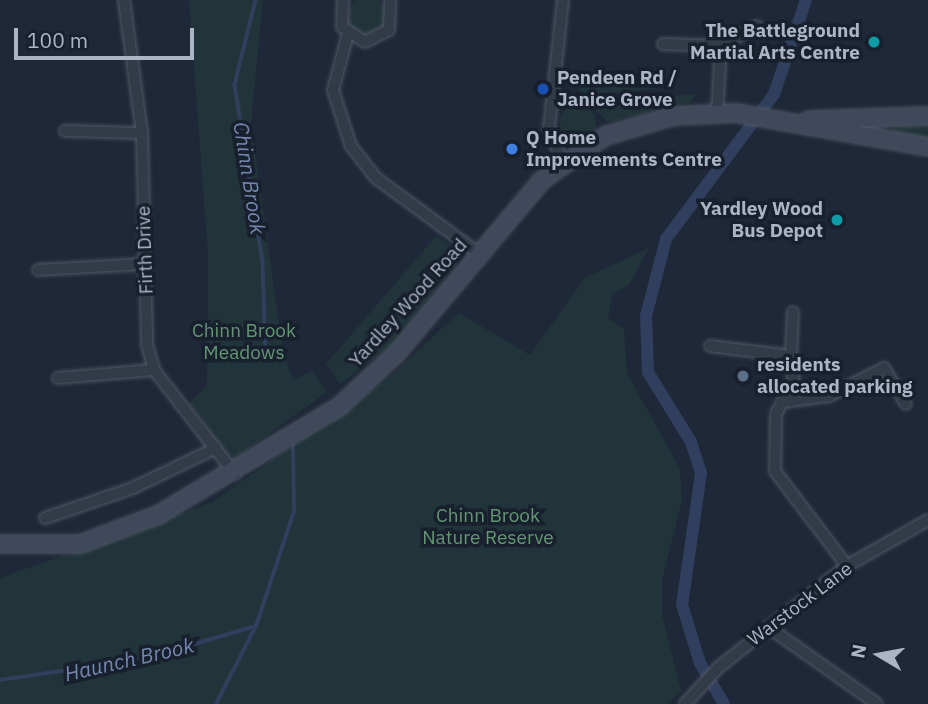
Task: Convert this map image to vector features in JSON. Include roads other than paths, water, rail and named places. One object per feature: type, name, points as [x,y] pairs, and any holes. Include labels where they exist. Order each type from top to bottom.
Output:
[{"type":"street","name":"Firth Drive","points":[[124,0],[142,133],[145,264],[154,370]]},
{"type":"street","points":[[343,0],[339,19],[348,34],[365,42],[383,37],[393,22],[390,0]]},
{"type":"street","points":[[563,0],[549,129],[563,163]]},
{"type":"street","points":[[663,44],[721,47],[757,26]]},
{"type":"street","points":[[348,34],[333,90],[351,146],[376,178],[481,256]]},
{"type":"street","points":[[718,113],[721,47]]},
{"type":"street","name":"Yardley Wood Road","points":[[0,544],[59,547],[101,538],[235,474],[340,406],[397,353],[481,256],[518,206],[563,163],[630,127],[673,116],[740,113],[795,120],[885,144],[928,147]]},
{"type":"street","name":"Yardley Wood Road","points":[[795,120],[928,116]]},
{"type":"street","points":[[885,144],[888,117]]},
{"type":"street","points":[[65,131],[142,133]]},
{"type":"street","points":[[38,271],[145,264]]},
{"type":"street","points":[[793,313],[791,356],[795,396]]},
{"type":"street","points":[[709,346],[791,356]]},
{"type":"street","points":[[847,566],[771,462],[776,414],[795,396],[829,396],[884,368],[906,404]]},
{"type":"street","points":[[58,378],[154,370],[235,474]]},
{"type":"street","points":[[45,518],[133,488],[216,448]]},
{"type":"street","name":"Warstock Lane","points":[[685,704],[719,667],[847,566],[928,520]]},
{"type":"street","points":[[768,627],[877,704]]},
{"type":"waterway","name":"Chinn Brook","points":[[256,0],[235,85],[263,262],[266,358]]},
{"type":"waterway","points":[[724,704],[700,663],[682,605],[701,473],[691,442],[648,372],[646,316],[666,239],[774,94],[806,0]]},
{"type":"waterway","name":"Chinn Brook","points":[[216,704],[256,626],[294,512],[293,445]]},
{"type":"waterway","name":"Haunch Brook","points":[[0,680],[143,659],[256,626]]},
{"type":"place","name":"The Battleground Martial Arts Centre","points":[[874,42]]},
{"type":"place","name":"Pendeen Rd / Janice Grove","points":[[543,89]]},
{"type":"place","name":"Q Home Improvements Centre","points":[[512,149]]},
{"type":"place","name":"Yardley Wood Bus Depot","points":[[837,220]]},
{"type":"place","name":"residents allocated parking","points":[[743,376]]},
{"type":"park label","name":"Chinn Brook Meadows","points":[[244,342]]},
{"type":"park label","name":"Chinn Brook Nature Reserve","points":[[488,527]]}]
